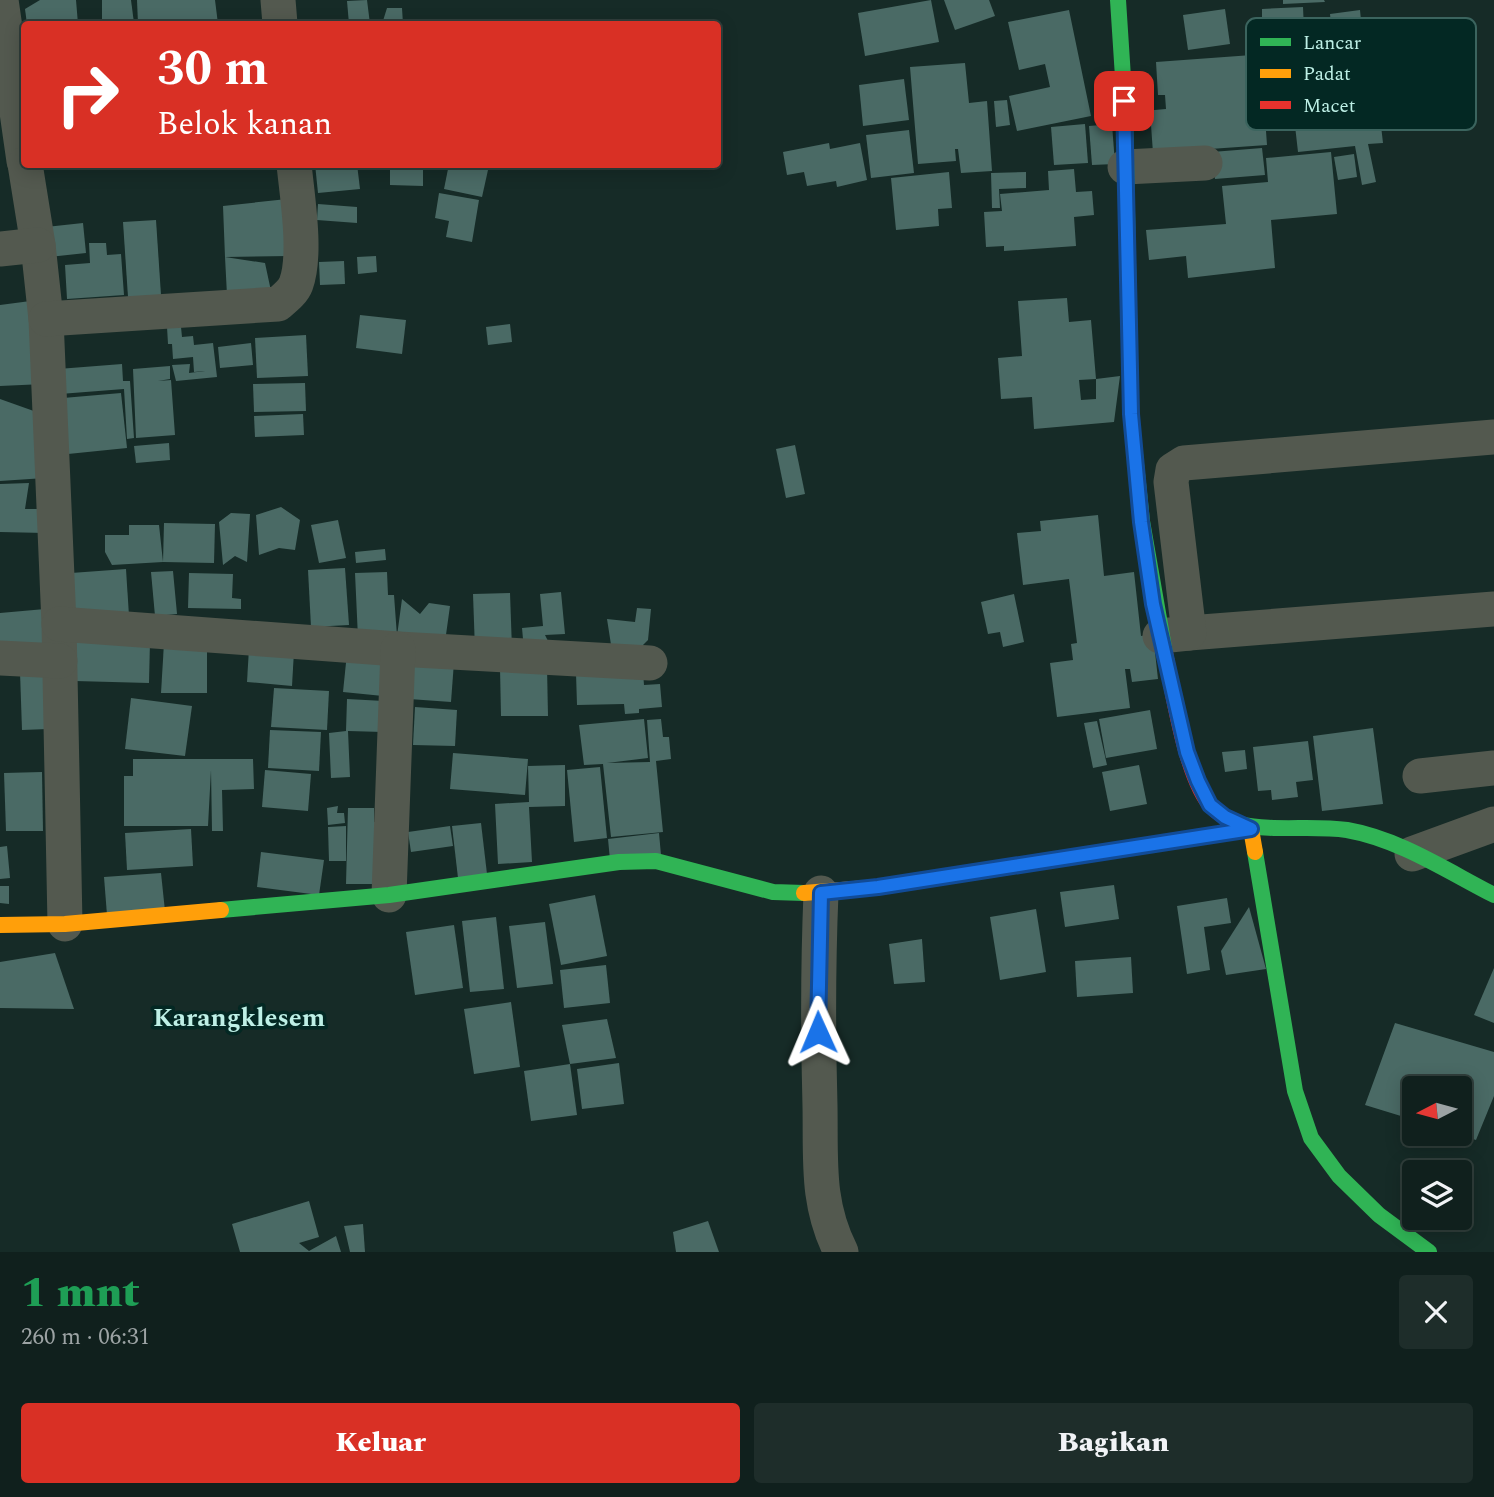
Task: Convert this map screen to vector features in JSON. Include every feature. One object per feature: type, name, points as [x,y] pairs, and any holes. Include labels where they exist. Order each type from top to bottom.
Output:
[{"type":"street","points":[[1,0],[21,136]]},
{"type":"street","points":[[278,0],[280,21]]},
{"type":"street","points":[[1118,0],[1126,125],[1131,414],[1141,522],[1175,634]]},
{"type":"street","points":[[1125,167],[1205,163]]},
{"type":"street","points":[[26,168],[46,319],[59,624],[65,924]]},
{"type":"street","points":[[46,319],[278,304],[289,295],[296,284],[299,267],[301,241],[293,168]]},
{"type":"street","points":[[0,248],[38,245]]},
{"type":"street","points":[[1251,829],[1225,817],[1210,805],[1187,752],[1175,634],[1171,482],[1173,470],[1184,463],[1494,437]]},
{"type":"street","points":[[1175,634],[1494,609]]},
{"type":"street","points":[[59,624],[398,649],[650,663]]},
{"type":"street","points":[[389,895],[398,649]]},
{"type":"street","points":[[0,658],[60,661]]},
{"type":"street","points":[[1420,776],[1494,768]]},
{"type":"street","points":[[1412,854],[1494,824]]},
{"type":"street","points":[[1251,829],[1295,1091],[1311,1138],[1339,1176],[1378,1214],[1429,1252]]},
{"type":"street","points":[[0,925],[65,924],[389,895],[619,862],[656,861],[773,892],[821,893],[878,887],[1251,829],[1346,830],[1369,836],[1494,895]]},
{"type":"street","points":[[821,893],[817,1006],[821,1188],[831,1233],[841,1252]]},
{"type":"building","points":[[40,0],[76,0],[78,21],[27,21],[25,9]]},
{"type":"building","points":[[102,0],[131,0],[134,21],[102,21]]},
{"type":"building","points":[[137,0],[215,0],[218,21],[138,21]]},
{"type":"building","points":[[367,0],[370,21],[349,21],[347,1]]},
{"type":"building","points":[[931,0],[939,42],[865,56],[858,13]]},
{"type":"building","points":[[944,0],[989,0],[995,16],[955,30]]},
{"type":"building","points":[[1283,0],[1324,0],[1325,2],[1283,4]]},
{"type":"building","points":[[1303,7],[1303,18],[1262,18],[1262,9]]},
{"type":"building","points":[[387,8],[402,8],[403,21],[383,21]]},
{"type":"building","points":[[1225,9],[1230,44],[1188,50],[1183,15]]},
{"type":"building","points":[[1069,10],[1091,116],[1017,131],[1009,96],[1050,87],[1045,64],[1019,70],[1008,22]]},
{"type":"building","points":[[1360,10],[1361,18],[1330,18],[1330,14]]},
{"type":"building","points":[[1246,55],[1246,130],[1266,130],[1267,145],[1153,153],[1151,125],[1145,126],[1143,111],[1166,109],[1165,95],[1158,95],[1156,62]]},
{"type":"building","points":[[965,63],[969,103],[987,101],[992,171],[961,173],[958,149],[955,149],[956,161],[918,164],[910,67]]},
{"type":"building","points":[[904,79],[909,120],[863,126],[859,85]]},
{"type":"building","points":[[1007,100],[1010,125],[996,127],[994,101]]},
{"type":"building","points":[[1085,124],[1088,163],[1054,165],[1051,127]]},
{"type":"building","points":[[1112,124],[1115,164],[1092,165],[1089,126]]},
{"type":"building","points":[[909,130],[914,173],[871,178],[866,135]]},
{"type":"building","points":[[1295,130],[1382,130],[1383,143],[1368,144],[1376,182],[1362,185],[1355,146],[1298,152]]},
{"type":"building","points":[[829,143],[830,149],[860,143],[867,180],[837,187],[836,181],[807,186],[804,172],[787,175],[783,152]]},
{"type":"building","points":[[1262,148],[1265,175],[1215,179],[1212,152]]},
{"type":"building","points":[[1331,152],[1337,214],[1271,220],[1275,268],[1188,278],[1186,256],[1149,260],[1146,230],[1226,224],[1222,186],[1268,182],[1266,158]]},
{"type":"building","points":[[1354,154],[1357,177],[1338,180],[1334,157]]},
{"type":"building","points":[[315,168],[357,168],[360,189],[318,193]]},
{"type":"building","points":[[390,168],[423,168],[423,186],[390,185]]},
{"type":"building","points":[[448,168],[488,170],[482,197],[444,189]]},
{"type":"building","points":[[1074,169],[1076,192],[1092,191],[1094,215],[1074,217],[1076,246],[1004,251],[1004,246],[986,247],[984,212],[1002,211],[1000,194],[1049,190],[1048,171]]},
{"type":"building","points":[[949,172],[952,208],[938,209],[939,226],[896,230],[891,178]]},
{"type":"building","points":[[1026,172],[1026,188],[999,189],[1000,208],[992,208],[991,173]]},
{"type":"building","points":[[439,193],[479,200],[472,242],[446,237],[449,221],[435,218]]},
{"type":"building","points":[[287,199],[289,256],[225,257],[223,206]]},
{"type":"building","points":[[318,204],[357,207],[357,223],[317,220]]},
{"type":"building","points":[[156,220],[161,295],[128,297],[123,222]]},
{"type":"building","points":[[83,223],[86,253],[49,257],[46,227]]},
{"type":"building","points":[[89,243],[106,243],[107,255],[121,254],[124,295],[67,299],[65,265],[90,263]]},
{"type":"building","points":[[376,256],[377,272],[358,274],[357,257]]},
{"type":"building","points":[[225,257],[265,263],[271,291],[227,295]]},
{"type":"building","points":[[344,261],[345,284],[320,285],[319,262]]},
{"type":"building","points":[[1067,298],[1069,322],[1091,320],[1096,379],[1120,376],[1114,422],[1034,429],[1032,397],[1001,399],[998,358],[1022,356],[1018,301]],"holes":[[[1096,379],[1096,399],[1081,400],[1079,380]]]},
{"type":"building","points":[[38,300],[44,384],[0,386],[0,305]]},
{"type":"building","points":[[360,315],[406,320],[402,354],[356,348]]},
{"type":"building","points":[[510,324],[512,342],[488,345],[486,327]]},
{"type":"building","points":[[167,327],[181,327],[182,337],[193,336],[194,345],[213,343],[217,377],[176,381],[172,365],[190,364],[189,373],[205,371],[194,372],[193,357],[173,359],[172,344],[168,344]]},
{"type":"building","points":[[306,335],[308,376],[257,378],[255,338]]},
{"type":"building","points":[[251,343],[253,365],[220,368],[218,347]]},
{"type":"building","points":[[122,364],[123,381],[130,381],[134,438],[127,439],[124,389],[60,394],[58,369]]},
{"type":"building","points":[[170,366],[170,379],[158,381],[171,380],[175,435],[136,438],[133,369]]},
{"type":"building","points":[[305,383],[306,411],[254,412],[253,384]]},
{"type":"building","points":[[121,393],[127,448],[68,454],[63,398]]},
{"type":"building","points":[[0,399],[45,415],[45,478],[0,481]]},
{"type":"building","points":[[303,414],[304,435],[255,437],[254,416]]},
{"type":"building","points":[[169,443],[170,460],[136,463],[134,446]]},
{"type":"building","points":[[795,445],[805,494],[786,498],[776,449]]},
{"type":"building","points":[[29,483],[25,509],[47,509],[45,533],[0,532],[0,484]]},
{"type":"building","points":[[281,507],[300,520],[295,550],[279,548],[259,555],[256,515]]},
{"type":"building","points":[[231,513],[250,514],[247,562],[235,556],[223,565],[219,522]]},
{"type":"building","points":[[1098,515],[1104,576],[1134,572],[1141,636],[1153,634],[1158,679],[1132,682],[1130,669],[1125,669],[1130,708],[1057,717],[1050,663],[1073,660],[1071,644],[1077,643],[1069,579],[1023,585],[1017,533],[1041,531],[1040,521]]},
{"type":"building","points":[[338,520],[346,558],[319,563],[311,525]]},
{"type":"building","points":[[164,523],[215,524],[214,563],[163,562]]},
{"type":"building","points":[[129,525],[159,525],[163,562],[112,565],[105,552],[105,535],[129,535]]},
{"type":"building","points":[[385,549],[386,560],[356,563],[355,552]]},
{"type":"building","points":[[345,568],[349,625],[311,627],[308,570]]},
{"type":"building","points":[[126,569],[129,616],[74,619],[71,573]]},
{"type":"building","points":[[173,571],[177,614],[155,616],[151,572]]},
{"type":"building","points":[[387,572],[388,595],[394,595],[397,636],[358,638],[355,573]]},
{"type":"building","points":[[189,573],[233,574],[232,598],[241,599],[241,609],[188,608]]},
{"type":"building","points":[[561,592],[565,634],[545,635],[551,647],[524,650],[522,628],[543,626],[540,594]]},
{"type":"building","points":[[510,593],[512,649],[475,650],[473,594]]},
{"type":"building","points":[[1014,594],[1024,642],[1003,647],[1000,632],[988,634],[981,602]]},
{"type":"building","points":[[402,599],[420,614],[429,603],[450,606],[445,642],[397,636]]},
{"type":"building","points":[[637,608],[651,609],[648,640],[640,648],[612,651],[607,619],[635,622]]},
{"type":"building","points":[[45,609],[48,649],[0,647],[0,613]]},
{"type":"building","points":[[75,640],[150,641],[149,683],[75,681]]},
{"type":"building","points":[[164,643],[207,643],[207,693],[161,693]]},
{"type":"building","points":[[249,648],[294,651],[292,686],[247,682]]},
{"type":"building","points":[[347,653],[386,657],[383,696],[343,692]]},
{"type":"building","points":[[411,660],[454,662],[451,702],[409,699]]},
{"type":"building","points":[[547,667],[548,716],[501,716],[500,668]]},
{"type":"building","points":[[20,672],[46,672],[48,729],[22,730]]},
{"type":"building","points":[[643,672],[644,685],[660,684],[662,707],[639,709],[639,713],[625,714],[624,704],[577,705],[576,673]]},
{"type":"building","points":[[274,688],[329,691],[327,730],[271,727]]},
{"type":"building","points":[[131,698],[192,706],[185,756],[125,749]]},
{"type":"building","points":[[347,699],[384,701],[383,732],[348,731],[350,777],[331,778],[329,733],[346,731]]},
{"type":"building","points":[[415,707],[457,710],[455,746],[413,745]]},
{"type":"building","points":[[1150,710],[1157,749],[1106,758],[1099,719]]},
{"type":"building","points":[[644,719],[648,758],[607,763],[650,762],[647,720],[661,719],[663,737],[669,737],[671,759],[656,761],[663,832],[611,837],[603,764],[584,765],[579,725]]},
{"type":"building","points":[[1097,721],[1107,765],[1093,768],[1084,723]]},
{"type":"building","points":[[1373,728],[1383,804],[1322,811],[1313,736]]},
{"type":"building","points":[[270,730],[321,732],[319,771],[268,768]]},
{"type":"building","points":[[1308,741],[1313,780],[1296,782],[1298,797],[1272,800],[1271,790],[1258,791],[1253,747]]},
{"type":"building","points":[[1245,750],[1247,769],[1225,772],[1222,752]]},
{"type":"building","points":[[453,753],[528,759],[525,795],[450,789]]},
{"type":"building","points":[[133,759],[253,759],[254,789],[222,790],[223,831],[212,831],[211,770],[208,826],[124,826],[124,776],[133,776]]},
{"type":"building","points":[[565,765],[565,806],[529,807],[532,862],[498,864],[495,804],[529,802],[528,766]]},
{"type":"building","points":[[1139,765],[1147,804],[1110,811],[1102,772]]},
{"type":"building","points":[[600,767],[607,838],[574,842],[567,770]]},
{"type":"building","points":[[265,770],[311,774],[308,811],[262,807]]},
{"type":"building","points":[[42,772],[43,831],[6,831],[4,773]]},
{"type":"building","points":[[338,806],[337,813],[344,813],[345,823],[328,825],[327,808]]},
{"type":"building","points":[[348,808],[374,808],[374,822],[386,823],[384,884],[346,884]]},
{"type":"building","points":[[481,823],[487,874],[458,878],[452,826]]},
{"type":"building","points":[[346,826],[346,861],[329,861],[328,827]]},
{"type":"building","points":[[450,826],[453,846],[411,852],[408,832]]},
{"type":"building","points":[[191,829],[193,866],[127,870],[125,833]]},
{"type":"building","points":[[659,833],[661,855],[610,860],[608,839]]},
{"type":"building","points":[[7,846],[10,878],[0,879],[0,847]]},
{"type":"building","points":[[261,852],[324,860],[319,895],[257,887]]},
{"type":"building","points":[[161,873],[165,911],[107,915],[104,877]]},
{"type":"building","points":[[1114,885],[1119,919],[1065,927],[1060,892]]},
{"type":"building","points":[[0,886],[9,886],[9,904],[0,903]]},
{"type":"building","points":[[595,895],[607,956],[561,965],[549,904]]},
{"type":"building","points":[[1227,898],[1231,923],[1204,927],[1210,970],[1187,974],[1177,906]]},
{"type":"building","points":[[1249,907],[1266,969],[1226,975],[1221,951]]},
{"type":"building","points":[[1036,909],[1046,972],[1000,980],[990,917]]},
{"type":"building","points":[[496,917],[504,989],[470,992],[462,921]]},
{"type":"building","points":[[545,922],[553,984],[517,988],[509,926]]},
{"type":"building","points":[[454,925],[463,988],[415,995],[406,932]]},
{"type":"building","points":[[922,939],[925,982],[894,984],[889,944]]},
{"type":"building","points":[[55,953],[74,1009],[0,1008],[0,962]]},
{"type":"building","points":[[1131,957],[1133,993],[1077,997],[1075,961]]},
{"type":"building","points":[[606,965],[610,1003],[564,1008],[560,970]]},
{"type":"building","points":[[1494,968],[1494,1023],[1474,1015]]},
{"type":"building","points":[[511,1002],[520,1067],[474,1074],[464,1009]]},
{"type":"building","points":[[607,1019],[616,1058],[570,1064],[562,1025]]},
{"type":"building","points":[[1395,1023],[1494,1052],[1494,1096],[1476,1140],[1472,1139],[1472,1076],[1402,1076],[1402,1116],[1365,1105]]},
{"type":"building","points":[[619,1063],[624,1104],[582,1109],[577,1069]]},
{"type":"building","points":[[570,1064],[577,1115],[531,1121],[524,1071]]},
{"type":"building","points":[[309,1201],[319,1237],[299,1243],[309,1251],[336,1236],[341,1252],[240,1252],[232,1224]]},
{"type":"building","points":[[708,1221],[719,1252],[676,1252],[673,1232]]},
{"type":"building","points":[[363,1224],[365,1252],[350,1252],[344,1226]]},
{"type":"traffic: fast","points":[[1118,0],[1125,108],[1131,416],[1142,521],[1165,653]]},
{"type":"traffic: fast","points":[[1239,824],[1266,828],[1347,830],[1366,834],[1404,848],[1494,895]]},
{"type":"traffic: fast","points":[[1255,852],[1295,1091],[1311,1138],[1339,1176],[1379,1215],[1429,1252]]},
{"type":"traffic: fast","points":[[221,910],[389,895],[619,862],[656,861],[773,892],[804,893]]},
{"type":"traffic: slow","points":[[804,893],[879,887],[1251,829],[1255,852]]},
{"type":"traffic: slow","points":[[0,925],[65,924],[221,910]]},
{"type":"traffic: jam","points":[[1165,653],[1182,734],[1195,777],[1212,807],[1239,824]]},
{"type":"district","name":"Karangklesem","points":[[239,1017]]},
{"type":"route","points":[[818,1032],[821,893],[878,887],[1251,829],[1225,817],[1210,805],[1198,781],[1187,752],[1153,604],[1141,522],[1131,414],[1124,101]]}]
